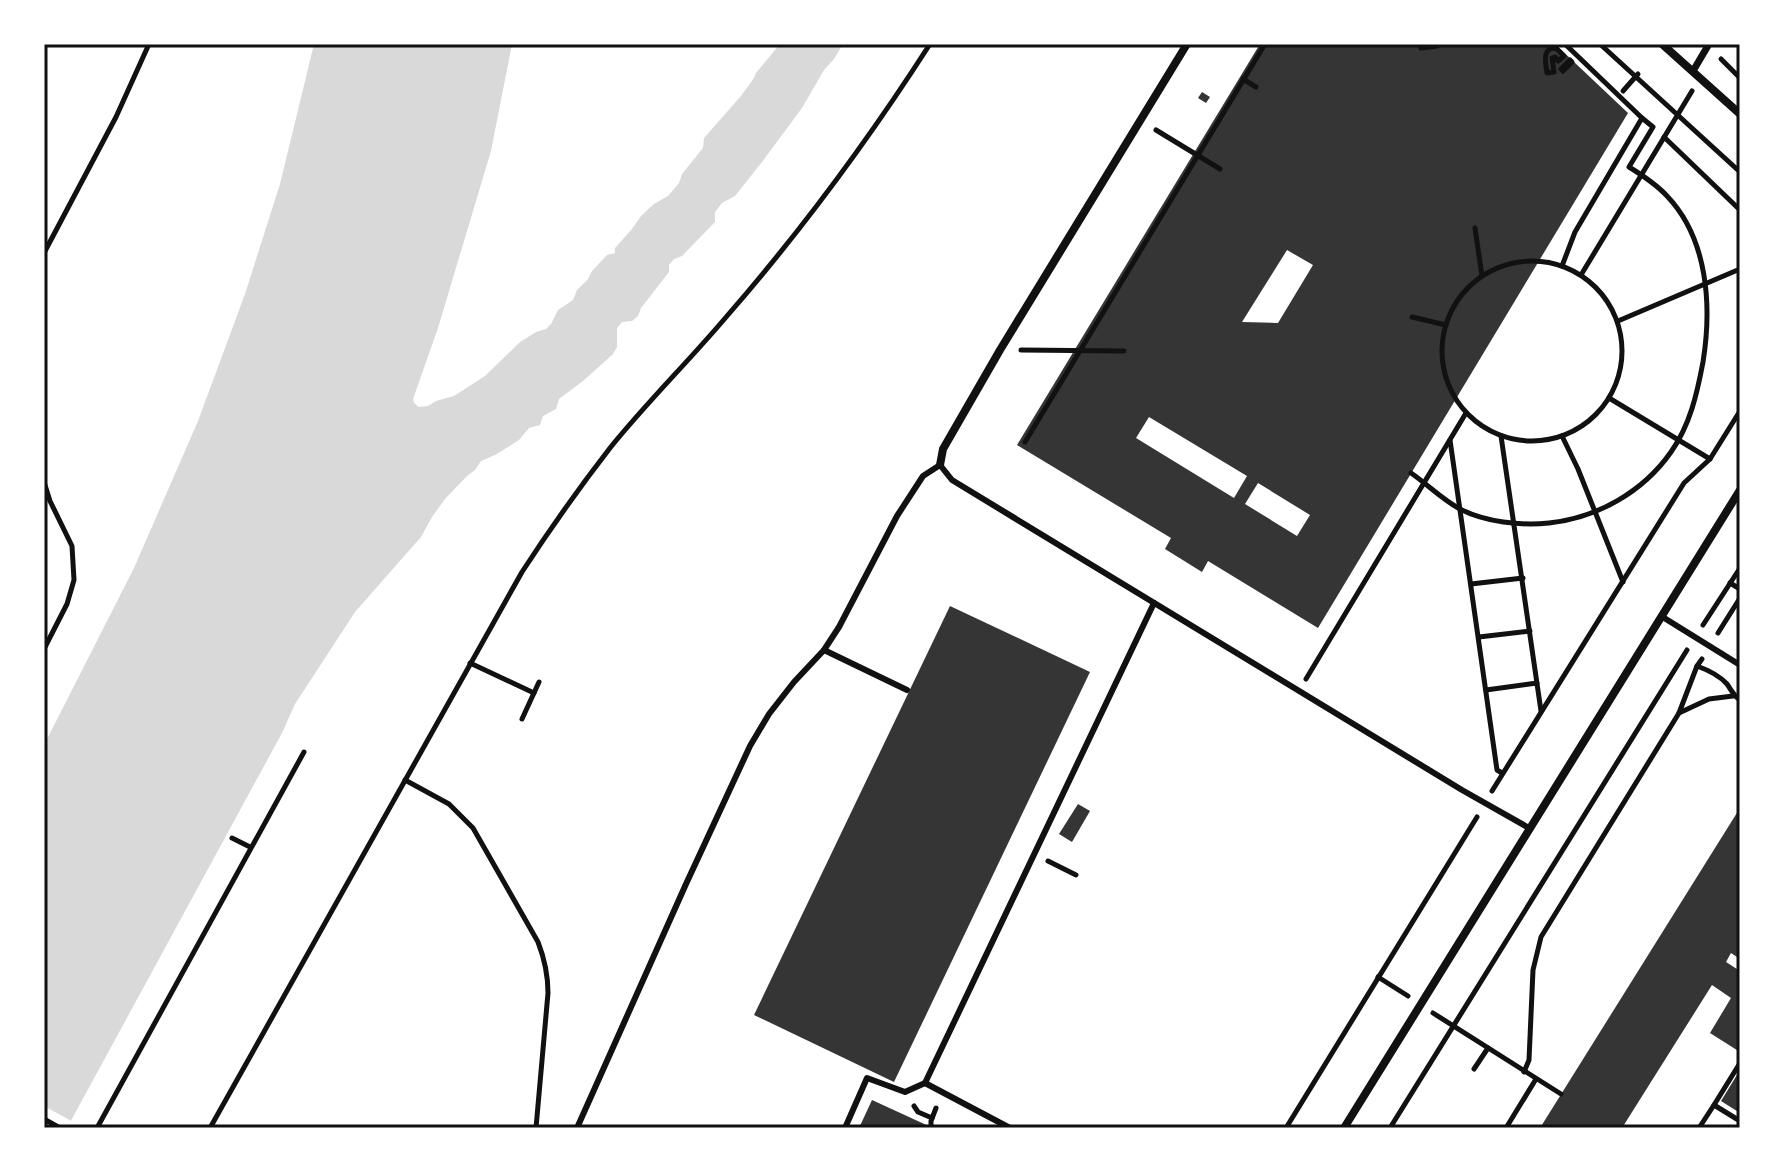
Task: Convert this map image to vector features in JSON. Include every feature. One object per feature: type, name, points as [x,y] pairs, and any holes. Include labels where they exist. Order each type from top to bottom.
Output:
[{"type":"street","points":[[940,465],[943,449],[1000,350],[1187,44]]},
{"type":"street","points":[[1662,44],[1740,114]]},
{"type":"street","points":[[1693,71],[1709,44]]},
{"type":"street","points":[[1344,1128],[1740,490]]},
{"type":"lane","points":[[577,1128],[750,746],[769,714],[824,650],[839,627],[897,516],[923,476],[940,465],[952,480],[1529,828]]},
{"type":"lane","points":[[845,1128],[867,1078],[905,1092],[925,1083],[1154,603]]},
{"type":"lane","points":[[1661,616],[1740,665]]},
{"type":"lane","points":[[824,650],[907,690]]},
{"type":"lane","points":[[925,1083],[1010,1128]]},
{"type":"path","points":[[44,253],[109,131],[149,44]]},
{"type":"path","points":[[210,1128],[470,663],[552,526],[612,446],[729,314],[840,175],[930,44]]},
{"type":"path","points":[[1025,442],[1265,44]]},
{"type":"path","points":[[1421,44],[1421,48],[1437,44]]},
{"type":"path","points":[[1411,473],[1460,509],[1497,521],[1559,522],[1595,512],[1639,487],[1666,459],[1692,411],[1706,342],[1707,297],[1699,255],[1681,214],[1669,197],[1629,167],[1653,127],[1583,66],[1565,44]]},
{"type":"path","points":[[1600,44],[1679,111],[1740,172]]},
{"type":"path","points":[[1552,48],[1564,56],[1558,61],[1552,58],[1554,72],[1547,73],[1545,54],[1552,48]]},
{"type":"path","points":[[1623,91],[1637,76]]},
{"type":"path","points":[[1243,79],[1256,87]]},
{"type":"path","points":[[1581,275],[1679,111]]},
{"type":"path","points":[[1562,266],[1575,232],[1642,118]]},
{"type":"path","points":[[1153,128],[1220,169]]},
{"type":"path","points":[[1664,137],[1740,210]]},
{"type":"path","points":[[1475,228],[1482,276]]},
{"type":"path","points":[[1542,261],[1581,275],[1609,303],[1618,321],[1622,360],[1609,398],[1597,414],[1581,427],[1542,441],[1522,441],[1501,436],[1482,426],[1466,413],[1457,400],[1445,372],[1443,340],[1446,325],[1460,298],[1482,276],[1521,262],[1542,261]]},
{"type":"path","points":[[1618,321],[1740,269]]},
{"type":"path","points":[[1412,317],[1446,325]]},
{"type":"path","points":[[1019,350],[1124,351]]},
{"type":"path","points":[[1609,398],[1710,459]]},
{"type":"path","points":[[1286,1128],[1502,773],[1684,483],[1710,459],[1740,411]]},
{"type":"path","points":[[1299,690],[1466,413]]},
{"type":"path","points":[[1501,436],[1541,712]]},
{"type":"path","points":[[1562,436],[1623,582]]},
{"type":"path","points":[[1450,440],[1497,770],[1502,773]]},
{"type":"path","points":[[44,482],[72,546],[74,580],[67,604],[44,649]]},
{"type":"path","points":[[1390,1128],[1740,568]]},
{"type":"path","points":[[1471,584],[1523,578]]},
{"type":"path","points":[[1730,583],[1740,589]]},
{"type":"path","points":[[1524,1072],[1529,1060],[1533,970],[1541,937],[1679,713],[1697,666],[1740,598]]},
{"type":"path","points":[[1479,637],[1530,631]]},
{"type":"path","points":[[470,663],[534,693]]},
{"type":"path","points":[[1697,666],[1709,670],[1725,682],[1733,696],[1740,700]]},
{"type":"path","points":[[522,719],[539,682]]},
{"type":"path","points":[[1486,690],[1537,683]]},
{"type":"path","points":[[1679,713],[1709,699],[1733,696]]},
{"type":"path","points":[[97,1128],[304,752]]},
{"type":"path","points":[[405,780],[449,804],[473,828],[538,942],[548,974],[548,993],[536,1128]]},
{"type":"path","points":[[232,838],[250,847]]},
{"type":"path","points":[[1034,854],[1076,875]]},
{"type":"path","points":[[1453,1026],[1561,1094]]},
{"type":"path","points":[[1474,1069],[1488,1048]]},
{"type":"path","points":[[1699,1128],[1740,1063]]},
{"type":"path","points":[[1506,1128],[1536,1079]]},
{"type":"path","points":[[1714,1105],[1740,1121]]},
{"type":"path","points":[[44,1119],[60,1128]]},
{"type":"shaded area","points":[[314,44],[512,44],[491,151],[438,328],[413,399],[419,407],[454,396],[485,376],[520,342],[551,324],[558,310],[573,300],[592,271],[607,255],[615,253],[615,248],[641,216],[668,196],[679,183],[682,174],[703,148],[704,138],[780,44],[843,44],[802,108],[762,162],[735,196],[722,203],[715,212],[715,222],[669,265],[669,272],[638,316],[632,321],[622,322],[617,328],[617,347],[613,354],[559,399],[556,409],[543,416],[540,425],[529,428],[519,440],[481,461],[445,499],[421,537],[355,612],[295,704],[67,1128],[44,1128],[44,745],[134,568],[198,421],[245,294],[280,184]]},
{"type":"pier","points":[[44,1106],[75,1123],[72,1128],[44,1128]]},
{"type":"building","points":[[1260,44],[1555,44],[1628,113],[1318,628],[1208,561],[1202,572],[1165,549],[1171,538],[1017,445]],"holes":[[[1287,250],[1313,265],[1278,323],[1242,322]],[[1149,417],[1247,476],[1234,498],[1136,438]],[[1258,483],[1310,515],[1297,536],[1245,504]]]},
{"type":"building","points":[[1202,92],[1210,97],[1206,103],[1198,98]]},
{"type":"building","points":[[950,606],[1090,672],[894,1082],[754,1015]]},
{"type":"building","points":[[1078,804],[1090,811],[1072,842],[1059,834]]},
{"type":"building","points":[[1740,808],[1740,959],[1731,953],[1726,962],[1740,971],[1740,1052],[1710,1033],[1731,998],[1712,985],[1622,1128],[1540,1128]]},
{"type":"building","points":[[1740,1070],[1740,1113],[1721,1101]]},
{"type":"building","points":[[872,1100],[933,1128],[859,1128]]}]
